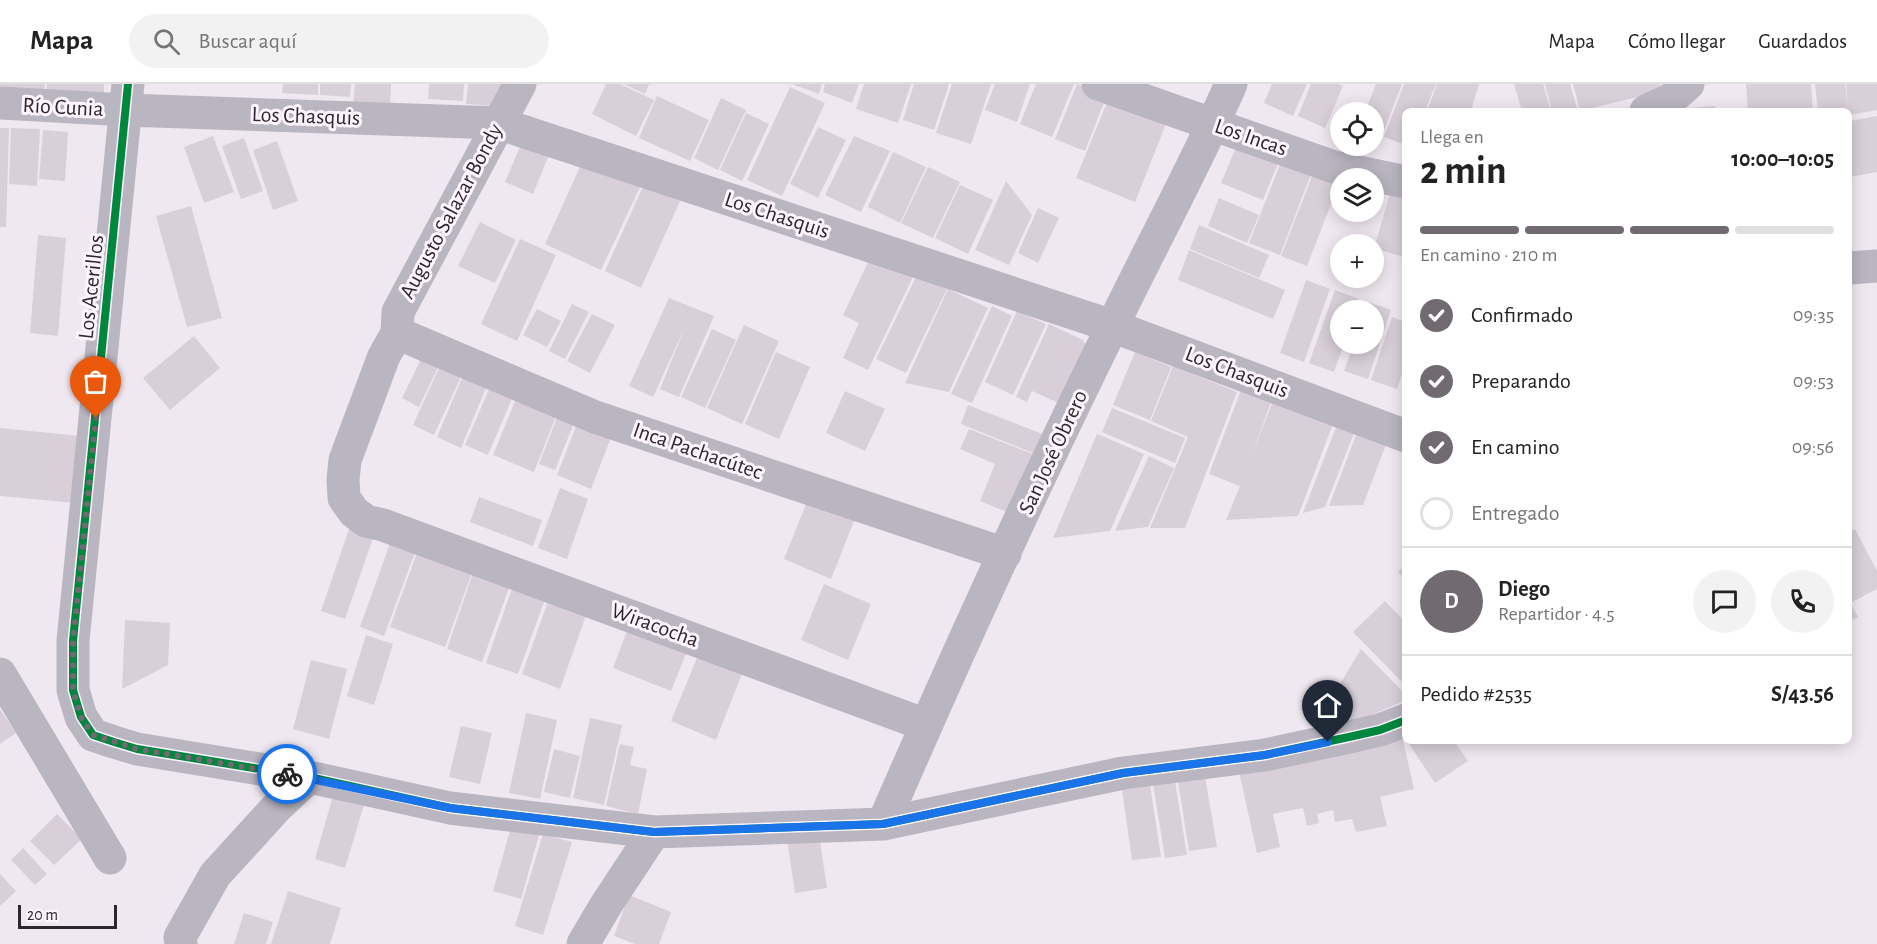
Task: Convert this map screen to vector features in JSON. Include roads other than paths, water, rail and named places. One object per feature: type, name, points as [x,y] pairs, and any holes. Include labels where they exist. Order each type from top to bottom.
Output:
[{"type":"street","name":"Augusto Salazar Bondy","points":[[383,525],[366,521],[354,512],[344,498],[345,460],[384,356],[397,333],[398,312],[520,84]]},
{"type":"street","name":"Los Incas","points":[[1098,84],[1334,167],[1402,181]]},
{"type":"street","name":"San José Obrero","points":[[883,824],[926,725],[1112,326],[1231,84]]},
{"type":"street","points":[[1653,108],[1670,100],[1688,84]]},
{"type":"street","name":"Los Chasquis","points":[[127,97],[498,123],[1112,326],[1402,434]]},
{"type":"street","name":"Río Cunia","points":[[0,103],[127,97]]},
{"type":"street","name":"Los Acerillos","points":[[127,97],[73,641],[73,690],[81,717],[93,735],[137,749],[309,777],[450,808],[654,832],[883,824],[1123,773],[1265,755],[1370,732],[1402,721]]},
{"type":"street","points":[[1852,268],[1877,266]]},
{"type":"street","name":"Inca Pachacútec","points":[[397,333],[595,417],[1005,554]]},
{"type":"street","name":"Wiracocha","points":[[383,525],[926,725]]},
{"type":"street","points":[[0,674],[110,858]]},
{"type":"street","points":[[182,944],[180,937],[215,875],[277,807],[309,777]]},
{"type":"street","points":[[583,944],[654,832]]}]
